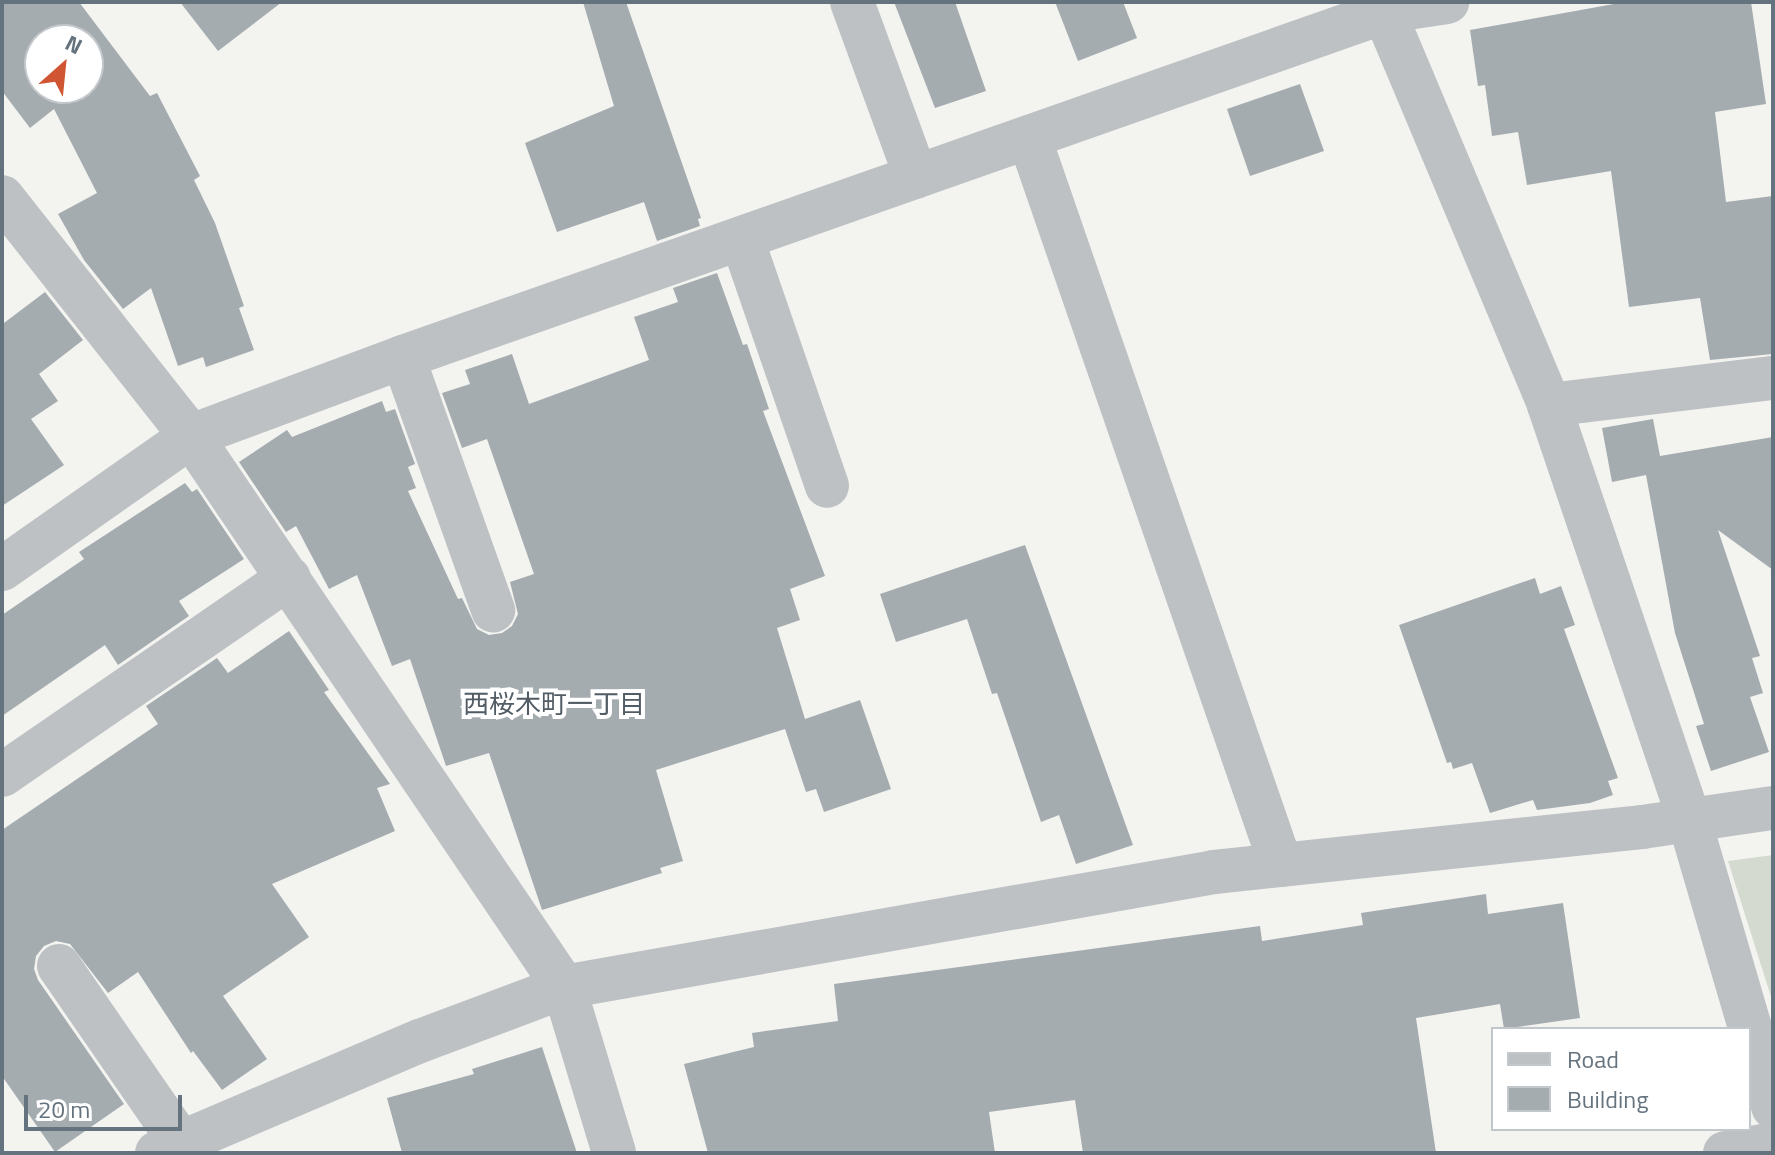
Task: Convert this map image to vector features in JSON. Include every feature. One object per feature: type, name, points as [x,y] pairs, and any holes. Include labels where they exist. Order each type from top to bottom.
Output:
[{"type":"street","points":[[852,2],[916,177]]},
{"type":"street","points":[[2,569],[191,436],[403,357],[1029,137],[1384,6],[1447,2]]},
{"type":"street","points":[[1384,6],[1549,405],[1689,819],[1750,1027]]},
{"type":"street","points":[[1029,137],[1281,865]]},
{"type":"street","points":[[2,197],[191,436],[564,987],[614,1153]]},
{"type":"street","points":[[742,239],[827,486]]},
{"type":"street","points":[[403,357],[493,610]]},
{"type":"street","points":[[1549,405],[1773,378]]},
{"type":"street","points":[[2,775],[289,578]]},
{"type":"street","points":[[59,966],[169,1148],[420,1041],[564,987],[1214,872],[1773,808]]},
{"type":"street","points":[[1751,1032],[1773,1107]]},
{"type":"street","points":[[1725,1153],[1773,1144]]},
{"type":"shaded area","points":[[1773,855],[1773,1003],[1728,861]]},
{"type":"building","points":[[2,2],[79,2],[96,24],[24,24],[24,104],[104,104],[104,35],[150,96],[157,93],[200,176],[194,180],[215,223],[244,306],[239,308],[254,350],[206,367],[203,357],[178,366],[151,288],[123,309],[84,260],[58,214],[97,193],[54,109],[30,128],[2,91]]},
{"type":"building","points":[[180,2],[282,2],[218,51]]},
{"type":"building","points":[[583,2],[626,2],[701,218],[698,219],[700,226],[657,241],[644,202],[557,232],[525,143],[614,106]]},
{"type":"building","points":[[894,2],[955,2],[986,91],[935,108]]},
{"type":"building","points":[[1055,2],[1123,2],[1137,38],[1078,61]]},
{"type":"building","points":[[1625,2],[1751,2],[1766,104],[1715,112],[1726,202],[1773,196],[1773,354],[1710,360],[1700,298],[1629,307],[1611,171],[1527,185],[1518,132],[1492,136],[1485,85],[1478,86],[1470,30]]},
{"type":"building","points":[[1300,84],[1324,151],[1250,176],[1227,109]]},
{"type":"building","points":[[717,273],[743,345],[747,344],[769,409],[763,411],[825,576],[790,589],[800,620],[777,628],[805,719],[860,700],[891,789],[824,812],[816,789],[806,792],[785,729],[656,770],[683,861],[660,868],[662,873],[542,910],[489,753],[446,766],[410,659],[392,666],[357,575],[329,589],[296,526],[286,532],[239,462],[287,430],[292,437],[382,401],[386,412],[395,409],[415,464],[408,467],[416,488],[408,491],[458,599],[462,598],[477,629],[489,635],[502,633],[512,626],[518,614],[510,582],[534,574],[487,439],[462,448],[442,393],[470,384],[465,370],[512,354],[529,404],[649,360],[634,317],[678,302],[673,288]]},
{"type":"building","points":[[45,292],[83,340],[39,374],[58,401],[31,419],[64,465],[2,506],[2,320],[4,323]]},
{"type":"building","points":[[1653,419],[1660,456],[1773,437],[1773,570],[1718,530],[1760,656],[1752,658],[1763,693],[1750,697],[1769,752],[1711,771],[1696,726],[1704,724],[1675,633],[1646,475],[1612,482],[1602,428]]},
{"type":"building","points":[[185,483],[192,492],[197,489],[244,559],[179,601],[189,616],[118,665],[105,645],[2,716],[2,615],[84,559],[79,552]]},
{"type":"building","points":[[1025,545],[1133,845],[1076,864],[1059,815],[1041,822],[997,693],[992,694],[967,619],[896,642],[880,594]]},
{"type":"building","points":[[1535,578],[1540,594],[1561,586],[1575,625],[1564,629],[1618,778],[1608,781],[1613,795],[1590,803],[1537,810],[1533,800],[1490,813],[1472,763],[1453,769],[1451,762],[1447,763],[1399,625]]},
{"type":"building","points":[[289,631],[329,690],[324,692],[390,784],[377,788],[395,831],[272,884],[309,937],[223,996],[267,1059],[222,1090],[193,1051],[191,1053],[138,972],[108,993],[70,944],[56,941],[44,946],[36,956],[34,969],[38,980],[124,1104],[55,1152],[2,1076],[2,830],[158,724],[146,706],[217,658],[228,673]]},
{"type":"building","points":[[1486,894],[1488,914],[1563,903],[1580,1018],[1504,1027],[1500,1004],[1416,1018],[1436,1153],[1083,1153],[1075,1100],[989,1112],[995,1153],[708,1153],[684,1064],[754,1047],[752,1033],[838,1021],[834,984],[1260,926],[1262,941],[1363,925],[1361,913]]},
{"type":"building","points":[[542,1047],[577,1153],[402,1153],[387,1098],[474,1074],[472,1069]]},
{"type":"district","name":"西桜木町一丁目","points":[[554,704]]}]
